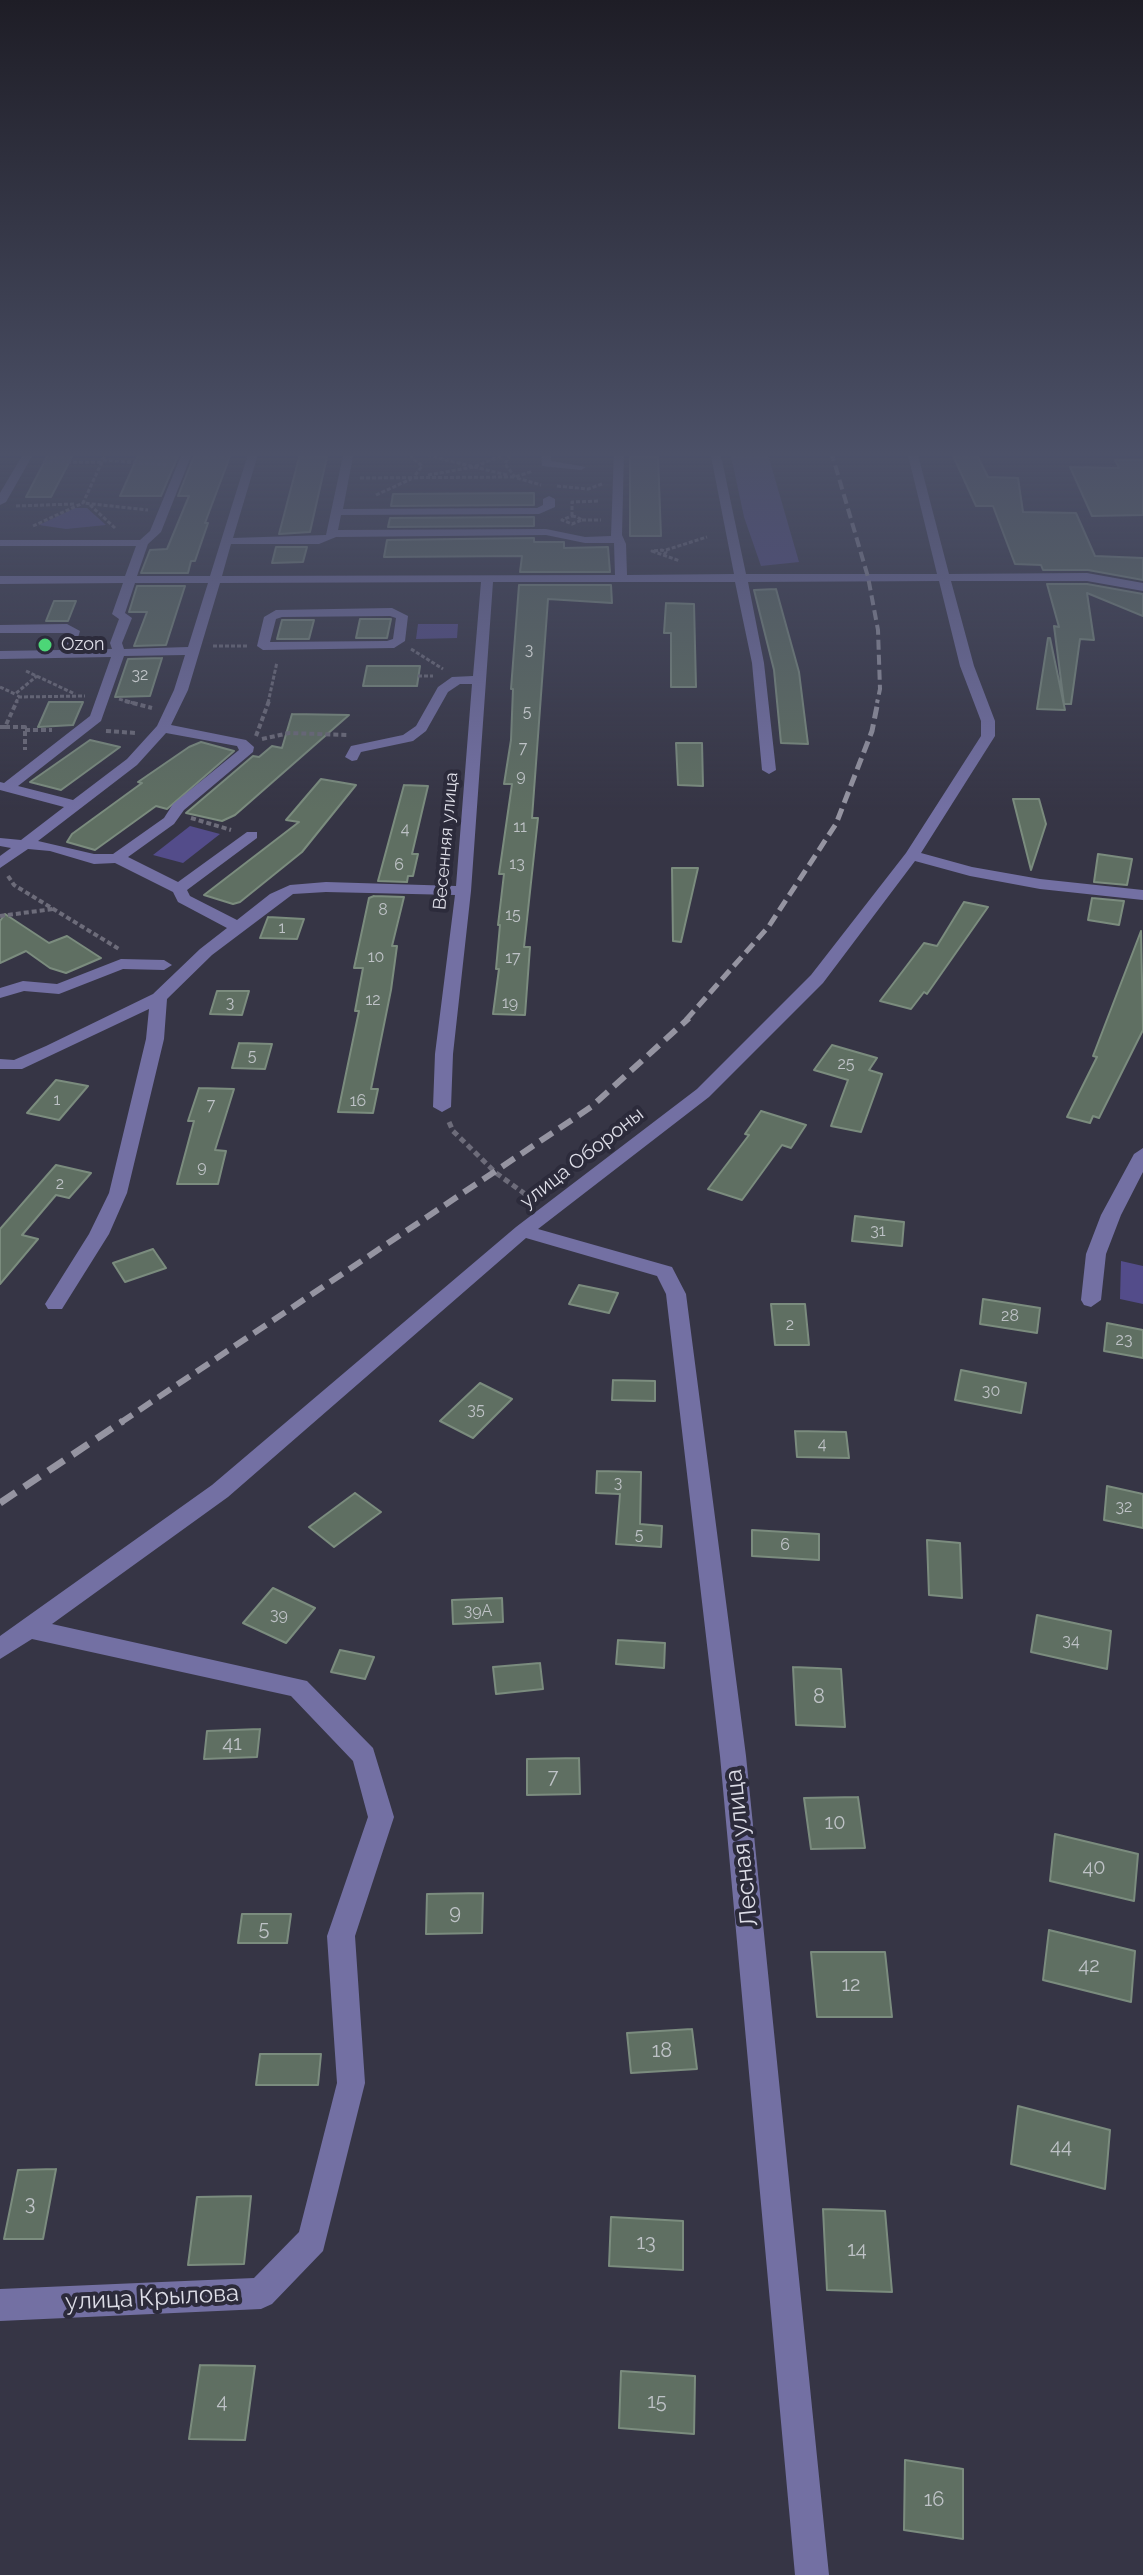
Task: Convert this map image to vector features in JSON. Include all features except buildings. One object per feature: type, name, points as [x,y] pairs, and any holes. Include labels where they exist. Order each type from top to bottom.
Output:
[{"type":"street","points":[[4,786],[24,775],[96,718],[119,651],[116,643],[126,618],[118,614],[135,571]]},
{"type":"street","points":[[3,865],[25,844],[132,762],[163,728],[176,705],[216,571]]},
{"type":"street","points":[[621,571],[621,577]]},
{"type":"street","points":[[738,571],[758,663],[769,770]]},
{"type":"street","name":"улица Обороны","points":[[0,1649],[220,1491],[523,1231],[703,1093],[817,979],[912,855],[988,736],[988,721],[967,666],[943,571]]},
{"type":"street","points":[[0,580],[213,580],[341,596],[402,616],[399,641],[389,645],[263,646],[270,617],[280,613],[341,596],[487,578],[1087,577],[1143,587]]},
{"type":"street","name":"Весенняя улица","points":[[442,1107],[444,1054],[463,891],[487,578]]},
{"type":"street","points":[[0,629],[67,628],[74,631],[66,653]]},
{"type":"street","points":[[0,655],[193,651]]},
{"type":"street","points":[[352,757],[356,749],[408,738],[421,728],[437,697],[457,680],[478,680]]},
{"type":"street","points":[[117,858],[169,821],[246,752],[247,747],[241,743],[163,728]]},
{"type":"street","points":[[4,786],[77,806]]},
{"type":"street","points":[[179,889],[252,835]]},
{"type":"street","points":[[0,836],[25,844]]},
{"type":"street","points":[[0,842],[51,847],[94,859],[117,858],[179,889],[184,899],[238,927]]},
{"type":"street","points":[[912,855],[970,871],[1040,884],[1143,895]]},
{"type":"street","points":[[0,1064],[16,1065],[159,998],[206,952],[276,897],[298,889],[463,891]]},
{"type":"street","points":[[0,993],[23,986],[59,989],[121,964],[164,965]]},
{"type":"street","points":[[55,1304],[99,1234],[118,1193],[155,1039],[159,998]]},
{"type":"street","points":[[1091,1300],[1096,1254],[1111,1215],[1143,1154]]},
{"type":"street","name":"Лесная улица","points":[[523,1231],[665,1272],[676,1294],[733,1756],[812,2575]]},
{"type":"street","name":"улица Крылова","points":[[0,2305],[261,2293],[312,2240],[351,2083],[341,1936],[381,1817],[364,1756],[298,1688],[26,1628]]},
{"type":"path","points":[[399,641],[454,676]]},
{"type":"path","points":[[193,651],[216,646],[263,646],[272,653],[278,668],[260,731],[241,743]]},
{"type":"path","points":[[25,671],[79,696]]},
{"type":"path","points":[[0,687],[15,694]]},
{"type":"path","points":[[0,694],[20,694],[2,727],[25,727],[24,775]]},
{"type":"path","points":[[241,743],[289,733],[344,733],[374,746]]},
{"type":"path","points":[[174,814],[252,835]]},
{"type":"path","points":[[3,865],[14,885],[119,948],[121,964]]},
{"type":"path","points":[[0,916],[54,909]]},
{"type":"path","points":[[442,1107],[453,1131],[496,1173],[549,1211]]},
{"type":"shaded area","points":[[418,624],[458,624],[457,638],[416,639]]},
{"type":"shaded area","points":[[190,826],[220,834],[183,863],[153,855]]},
{"type":"shaded area","points":[[1121,1261],[1143,1266],[1143,1304],[1120,1299]]},
{"type":"railway","points":[[866,571],[878,630],[880,689],[877,703]]},
{"type":"railway","points":[[686,1020],[769,926],[836,824],[872,731],[878,701]]},
{"type":"railway","points":[[120,1423],[591,1107],[689,1018]]},
{"type":"railway","points":[[0,1503],[120,1423]]},
{"type":"place","name":"Ozon","points":[[45,645]]}]
